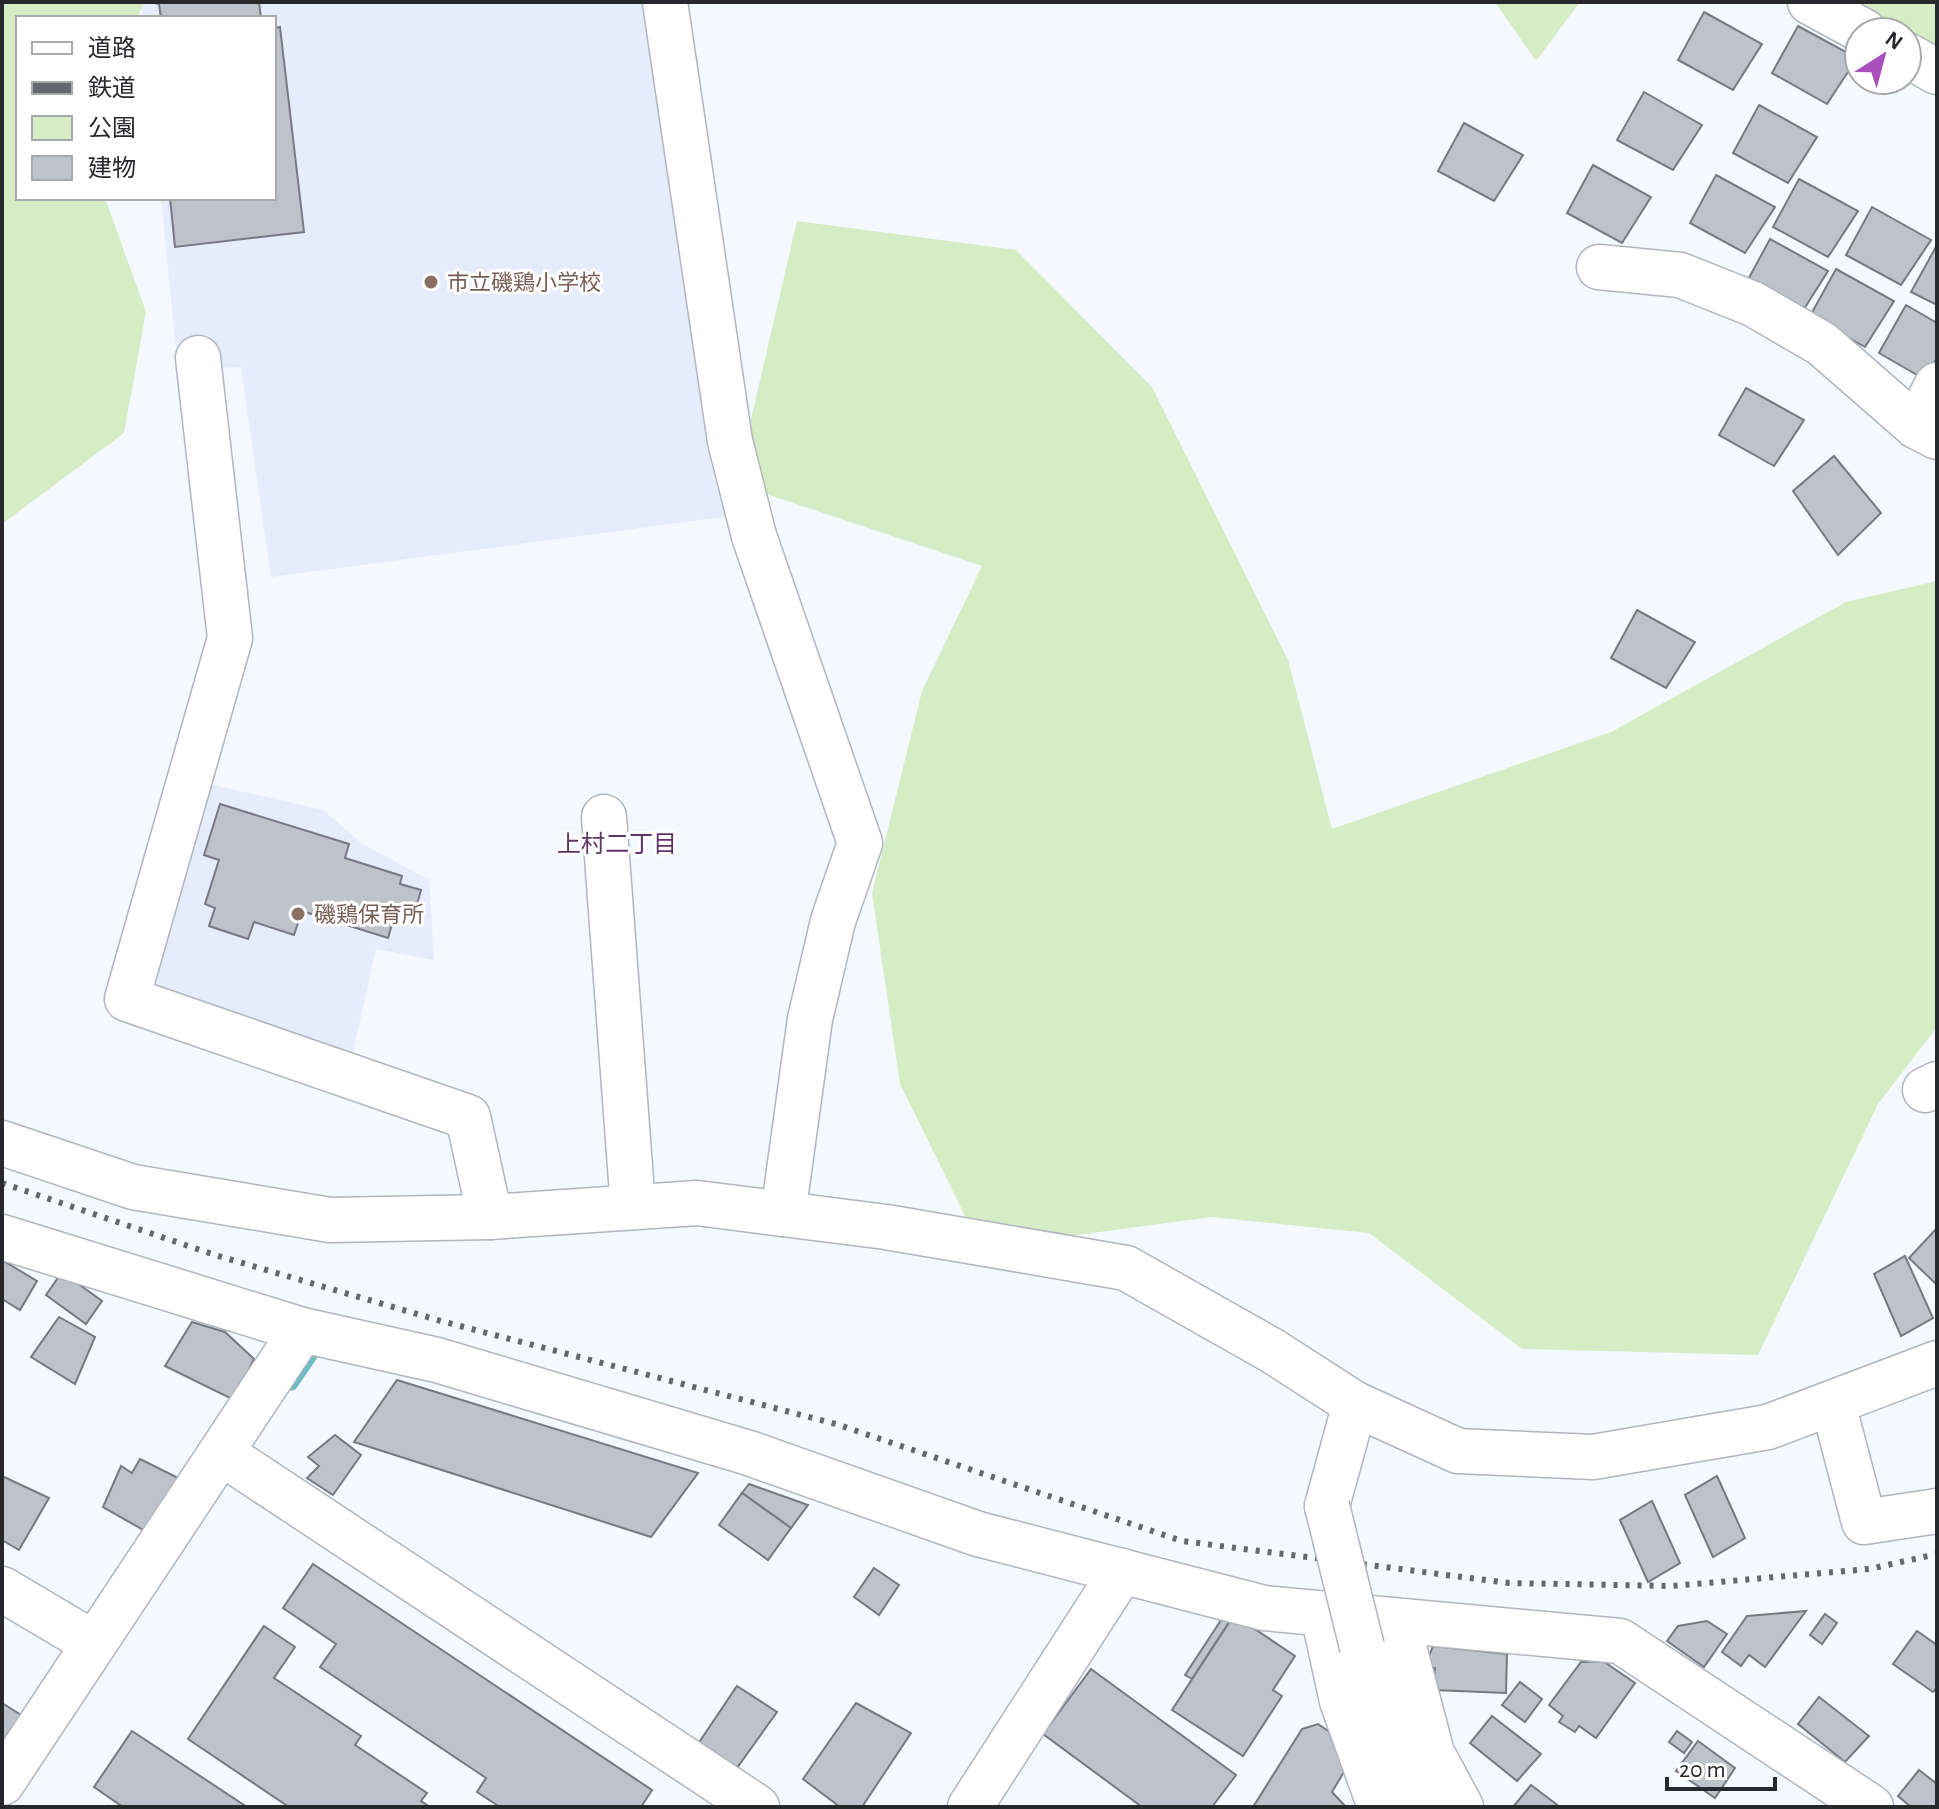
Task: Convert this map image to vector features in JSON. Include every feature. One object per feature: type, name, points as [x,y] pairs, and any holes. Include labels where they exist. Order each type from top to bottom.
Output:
[{"type":"street","points":[[665,2],[730,441],[754,536],[860,843],[833,921],[810,1019],[783,1214]]},
{"type":"street","points":[[1810,2],[1843,20]]},
{"type":"street","points":[[1599,267],[1680,275],[1753,304],[1822,344],[1926,431],[1937,385]]},
{"type":"street","points":[[198,358],[230,638],[127,999],[468,1117],[490,1217]]},
{"type":"street","points":[[604,817],[633,1207]]},
{"type":"street","points":[[2,1143],[133,1187],[330,1220],[490,1217],[697,1203],[1126,1268],[1271,1350],[1355,1404],[1458,1451],[1593,1457],[1768,1427],[1937,1363]]},
{"type":"street","points":[[2,1237],[302,1330],[437,1360],[749,1453],[978,1534],[1264,1608],[1620,1641],[1871,1807]]},
{"type":"street","points":[[2,1783],[93,1643],[223,1454],[302,1330]]},
{"type":"street","points":[[1355,1404],[1327,1506],[1362,1647],[1403,1788],[1416,1807]]},
{"type":"street","points":[[1833,1404],[1864,1522],[1937,1511]]},
{"type":"street","points":[[223,1454],[757,1807]]},
{"type":"street","points":[[970,1807],[1122,1571]]},
{"type":"street","points":[[2,1589],[93,1643]]},
{"type":"street","points":[[1323,1614],[1342,1701],[1380,1807]]},
{"type":"street","points":[[1397,1621],[1432,1753],[1461,1807]]},
{"type":"shaded area","name":"市立磯鶏小学校","points":[[141,2],[648,2],[730,516],[271,577],[241,367],[178,369],[161,200],[276,200],[276,16],[143,16]]},
{"type":"shaded area","name":"磯鶏保育所","points":[[205,783],[323,810],[361,843],[429,880],[434,960],[376,949],[351,1061],[143,989]]},
{"type":"green space","points":[[2,2],[145,2],[138,16],[16,16],[16,200],[106,200],[146,312],[124,433],[2,524]]},
{"type":"green space","points":[[1495,2],[1580,2],[1536,61]]},
{"type":"green space","points":[[1853,2],[1937,2],[1937,48],[1923,40],[1923,16],[1879,16]]},
{"type":"green space","points":[[797,221],[1016,250],[1152,387],[1288,660],[1332,829],[1611,732],[1846,602],[1937,581],[1937,1027],[1878,1104],[1758,1355],[1522,1349],[1369,1233],[1211,1217],[981,1248],[900,1084],[872,893],[922,691],[982,566],[736,484]]},
{"type":"building","points":[[150,2],[259,2],[261,16],[161,16],[159,4]]},
{"type":"building","points":[[1704,12],[1762,44],[1733,90],[1678,60]]},
{"type":"building","points":[[1798,26],[1843,50],[1843,79],[1827,104],[1772,73]]},
{"type":"building","points":[[280,27],[304,232],[175,247],[170,200],[276,200],[276,28]]},
{"type":"building","points":[[1644,92],[1702,125],[1673,170],[1617,140]]},
{"type":"building","points":[[1759,105],[1817,137],[1788,183],[1733,153]]},
{"type":"building","points":[[1464,123],[1523,155],[1494,201],[1438,171]]},
{"type":"building","points":[[1593,165],[1651,197],[1622,243],[1567,213]]},
{"type":"building","points":[[1716,175],[1775,207],[1745,253],[1690,223]]},
{"type":"building","points":[[1799,179],[1858,211],[1828,257],[1773,227]]},
{"type":"building","points":[[1872,207],[1931,240],[1901,285],[1846,255]]},
{"type":"building","points":[[1770,239],[1828,271],[1799,317],[1744,287]]},
{"type":"building","points":[[1937,245],[1937,305],[1911,292]]},
{"type":"building","points":[[1836,269],[1894,301],[1865,347],[1810,316]]},
{"type":"building","points":[[1906,305],[1937,323],[1937,358],[1924,379],[1879,353]]},
{"type":"building","points":[[1746,388],[1804,420],[1774,466],[1719,435]]},
{"type":"building","points":[[1834,456],[1881,513],[1838,555],[1793,491]]},
{"type":"building","points":[[1637,610],[1695,642],[1666,688],[1611,658]]},
{"type":"building","points":[[220,804],[349,844],[345,858],[402,876],[400,884],[421,890],[415,912],[397,907],[388,938],[302,911],[294,935],[254,922],[248,939],[209,926],[215,908],[205,904],[219,860],[204,855]]},
{"type":"building","points":[[1937,1228],[1937,1285],[1909,1258]]},
{"type":"building","points":[[1905,1256],[1933,1318],[1901,1336],[1874,1274]]},
{"type":"building","points":[[2,1260],[37,1281],[20,1310],[2,1299]]},
{"type":"building","points":[[62,1272],[102,1301],[86,1324],[46,1295]]},
{"type":"building","points":[[59,1317],[95,1337],[75,1384],[31,1357]]},
{"type":"building","points":[[192,1322],[225,1332],[254,1359],[234,1400],[165,1366]]},
{"type":"building","points":[[397,1380],[698,1473],[651,1537],[354,1442]]},
{"type":"building","points":[[335,1435],[361,1455],[333,1495],[307,1478],[319,1466],[308,1457]]},
{"type":"building","points":[[140,1459],[182,1480],[152,1535],[103,1507],[121,1466],[132,1473]]},
{"type":"building","points":[[2,1476],[49,1498],[19,1550],[2,1540]]},
{"type":"building","points":[[1717,1476],[1745,1538],[1713,1557],[1685,1495]]},
{"type":"building","points":[[749,1484],[808,1505],[791,1528],[742,1493]]},
{"type":"building","points":[[742,1493],[791,1528],[768,1560],[719,1525]]},
{"type":"building","points":[[1652,1501],[1680,1563],[1648,1582],[1620,1520]]},
{"type":"building","points":[[313,1564],[652,1790],[641,1807],[500,1807],[477,1792],[486,1778],[320,1667],[336,1644],[283,1608]]},
{"type":"building","points":[[874,1568],[899,1585],[879,1615],[854,1597]]},
{"type":"building","points":[[1227,1611],[1234,1615],[1192,1679],[1185,1675]]},
{"type":"building","points":[[1806,1611],[1765,1667],[1749,1655],[1741,1666],[1722,1652],[1747,1616]]},
{"type":"building","points":[[1825,1614],[1837,1623],[1822,1644],[1810,1635]]},
{"type":"building","points":[[1234,1615],[1295,1656],[1273,1690],[1282,1696],[1243,1756],[1172,1710]]},
{"type":"building","points":[[1707,1621],[1727,1634],[1704,1667],[1667,1641],[1678,1626]]},
{"type":"building","points":[[264,1626],[295,1647],[274,1678],[361,1736],[355,1745],[427,1793],[421,1801],[430,1807],[289,1807],[188,1739]]},
{"type":"building","points":[[1917,1631],[1937,1645],[1937,1687],[1933,1692],[1893,1664]]},
{"type":"building","points":[[1433,1646],[1507,1654],[1506,1693],[1433,1690],[1435,1668],[1425,1666]]},
{"type":"building","points":[[1603,1661],[1635,1683],[1596,1738],[1579,1726],[1575,1732],[1559,1722],[1563,1716],[1549,1705],[1581,1662]]},
{"type":"building","points":[[1091,1669],[1236,1775],[1212,1807],[1142,1807],[1043,1734]]},
{"type":"building","points":[[1520,1682],[1542,1699],[1525,1722],[1502,1705]]},
{"type":"building","points":[[737,1686],[777,1712],[732,1775],[694,1750]]},
{"type":"building","points":[[1819,1697],[1869,1736],[1845,1762],[1798,1724]]},
{"type":"building","points":[[2,1703],[34,1723],[2,1772]]},
{"type":"building","points":[[856,1703],[911,1733],[862,1807],[840,1807],[803,1779]]},
{"type":"building","points":[[1492,1716],[1541,1754],[1517,1781],[1470,1743]]},
{"type":"building","points":[[1318,1724],[1337,1737],[1350,1762],[1332,1792],[1346,1807],[1253,1807],[1302,1729]]},
{"type":"building","points":[[132,1731],[247,1807],[123,1807],[94,1787]]},
{"type":"building","points":[[1677,1731],[1692,1742],[1684,1753],[1669,1742]]},
{"type":"building","points":[[1698,1741],[1735,1768],[1715,1798],[1676,1771]]},
{"type":"building","points":[[1919,1770],[1937,1784],[1937,1807],[1911,1807],[1898,1796]]},
{"type":"building","points":[[1531,1785],[1560,1807],[1513,1807]]},
{"type":"waterway","points":[[292,1385],[314,1353]]},
{"type":"railway","points":[[2,1183],[215,1255],[441,1321],[836,1424],[1182,1541],[1509,1583],[1672,1586],[1869,1569],[1937,1554]]},
{"type":"place","name":"市立磯鶏小学校","points":[[431,282]]},
{"type":"place","name":"磯鶏保育所","points":[[298,914]]},
{"type":"district","name":"上村二丁目","points":[[617,844]]}]
